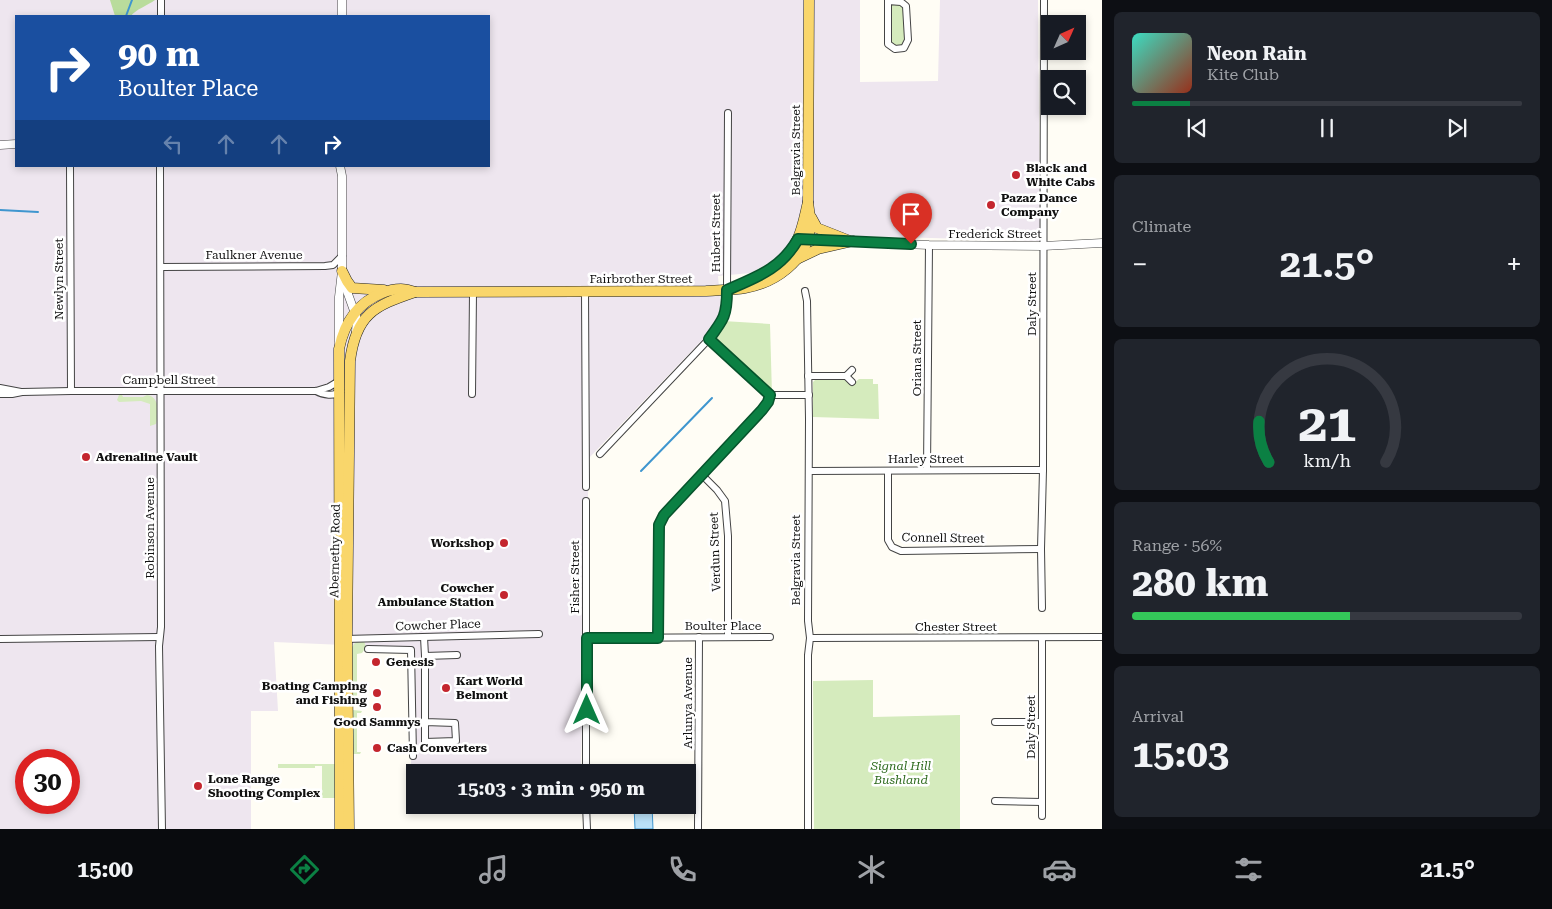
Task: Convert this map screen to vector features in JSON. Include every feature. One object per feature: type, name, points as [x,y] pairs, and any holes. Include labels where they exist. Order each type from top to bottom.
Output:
[{"type":"main road","name":"Belgravia Street","points":[[727,290],[774,268],[803,240],[808,202],[809,0]]},
{"type":"main road","name":"Fairbrother Street","points":[[339,349],[344,330],[355,312],[370,299],[391,290],[400,289],[416,292],[706,291],[745,288],[758,284],[782,272],[797,259],[804,249],[803,240],[810,228],[808,202]]},
{"type":"main road","points":[[810,214],[817,228],[851,241]]},
{"type":"main road","points":[[797,259],[818,250],[851,241]]},
{"type":"main road","points":[[342,273],[352,288],[391,290]]},
{"type":"main road","name":"Fairbrother Street","points":[[356,333],[365,319],[379,306],[416,292]]},
{"type":"main road","name":"Abernethy Road","points":[[349,829],[338,394],[344,381],[356,333]]},
{"type":"main road","name":"Abernethy Road","points":[[339,349],[344,381],[340,829]]},
{"type":"street","points":[[161,0],[161,15]]},
{"type":"street","points":[[342,0],[342,15]]},
{"type":"street","points":[[888,0],[901,2],[906,6],[908,40],[904,48],[895,49],[888,44],[888,0]]},
{"type":"street","name":"Daly Street","points":[[1042,608],[1044,0]]},
{"type":"street","name":"Hubert Street","points":[[600,454],[709,339],[726,314],[728,112]]},
{"type":"street","points":[[2,144],[15,144]]},
{"type":"street","name":"Newlyn Street","points":[[70,167],[71,391]]},
{"type":"street","name":"Robinson Avenue","points":[[160,167],[161,627],[159,637],[162,829]]},
{"type":"street","name":"Abernethy Road","points":[[339,349],[338,297],[342,273],[342,176],[340,167]]},
{"type":"street","name":"Abernethy Road","points":[[342,176],[345,167]]},
{"type":"street","name":"Frederick Street","points":[[803,240],[929,245],[1043,246],[1102,243]]},
{"type":"street","name":"Oriana Street","points":[[927,470],[929,245]]},
{"type":"street","name":"Faulkner Avenue","points":[[161,267],[326,266],[335,264],[342,256]]},
{"type":"street","name":"Abernethy Road","points":[[342,273],[357,319],[356,333]]},
{"type":"street","points":[[585,291],[586,487]]},
{"type":"street","name":"Belgravia Street","points":[[805,291],[807,301],[809,395],[808,622],[810,638],[808,655],[808,829]]},
{"type":"street","points":[[472,394],[473,292]]},
{"type":"street","points":[[709,339],[770,395],[809,395]]},
{"type":"street","points":[[808,376],[846,376],[852,370]]},
{"type":"street","points":[[846,376],[852,382]]},
{"type":"street","name":"Campbell Street","points":[[0,394],[71,391],[316,391],[329,388],[344,381]]},
{"type":"street","name":"Campbell Street","points":[[0,388],[22,392]]},
{"type":"street","name":"Campbell Street","points":[[316,391],[322,394],[338,394]]},
{"type":"street","points":[[658,638],[659,525],[664,515],[762,410],[768,402],[770,395]]},
{"type":"street","name":"Harley Street","points":[[809,471],[1043,470]]},
{"type":"street","name":"Connell Street","points":[[888,471],[888,540],[892,547],[901,551],[1041,549]]},
{"type":"street","name":"Verdun Street","points":[[701,474],[725,501],[728,536],[728,637]]},
{"type":"street","name":"Fisher Street","points":[[586,501],[586,764]]},
{"type":"street","name":"Cowcher Place","points":[[343,639],[538,634]]},
{"type":"street","points":[[0,638],[159,637]]},
{"type":"street","points":[[424,637],[426,742],[456,741],[455,723],[426,722]]},
{"type":"street","name":"Arlunya Avenue","points":[[698,829],[699,637]]},
{"type":"street","name":"Boulter Place","points":[[587,638],[770,637]]},
{"type":"street","name":"Chester Street","points":[[810,638],[1102,637]]},
{"type":"street","points":[[411,638],[413,756]]},
{"type":"street","name":"Daly Street","points":[[1042,638],[1042,816]]},
{"type":"street","points":[[368,649],[411,650]]},
{"type":"street","points":[[425,656],[456,655]]},
{"type":"street","points":[[995,722],[1042,722]]},
{"type":"street","points":[[995,801],[1042,802]]},
{"type":"street","points":[[586,814],[587,829]]},
{"type":"shaded area","points":[[0,0],[860,0],[860,82],[938,81],[940,0],[1038,0],[1040,241],[793,234],[788,246],[772,261],[751,273],[718,276],[721,311],[706,336],[589,458],[581,764],[411,764],[414,648],[274,642],[278,711],[251,711],[251,829],[0,829]]},
{"type":"green space","points":[[110,0],[155,0],[132,15],[115,15]]},
{"type":"green space","points":[[889,1],[906,6],[908,40],[904,48],[895,48],[889,44]]},
{"type":"green space","points":[[723,321],[770,324],[772,395],[709,339]]},
{"type":"green space","points":[[817,378],[844,379],[852,385],[859,379],[873,379],[873,384],[878,384],[879,419],[813,417],[813,382]]},
{"type":"green space","points":[[119,395],[123,397],[151,396],[158,406],[156,424],[150,426],[150,404],[141,401],[119,402],[117,400]]},
{"type":"green space","points":[[358,641],[364,641],[366,647],[362,653],[357,654],[357,698],[361,699],[362,703],[352,703],[351,649]]},
{"type":"green space","name":"Signal Hill Bushland","points":[[873,680],[873,717],[960,715],[960,829],[814,829],[813,681]]},
{"type":"green space","points":[[353,710],[362,711],[357,713],[357,752],[361,752],[360,754],[353,754],[351,712]]},
{"type":"green space","points":[[278,764],[335,764],[335,798],[322,798],[322,766],[315,766],[315,768],[278,768]]},
{"type":"water","points":[[634,814],[652,814],[653,829],[635,829]]},
{"type":"waterway","points":[[126,15],[132,0]]},
{"type":"waterway","points":[[0,210],[38,212]]},
{"type":"waterway","points":[[641,471],[712,398]]},
{"type":"place","name":"Black and White Cabs","points":[[1016,175]]},
{"type":"place","name":"Pazaz Dance Company","points":[[991,205]]},
{"type":"place","name":"Adrenaline Vault","points":[[86,457]]},
{"type":"place","name":"Workshop","points":[[504,543]]},
{"type":"place","name":"Cowcher Ambulance Station","points":[[504,595]]},
{"type":"place","name":"Genesis","points":[[376,662]]},
{"type":"place","name":"Kart World Belmont","points":[[446,688]]},
{"type":"place","name":"Boating Camping and Fishing","points":[[377,693]]},
{"type":"place","name":"Good Sammys","points":[[377,707]]},
{"type":"place","name":"Cash Converters","points":[[377,748]]},
{"type":"place","name":"Lone Range Shooting Complex","points":[[198,786]]},
{"type":"route","points":[[587,710],[587,638],[658,638],[659,525],[664,515],[768,402],[770,395],[709,339],[726,314],[727,290],[774,268],[784,259],[798,239],[911,244]]}]
